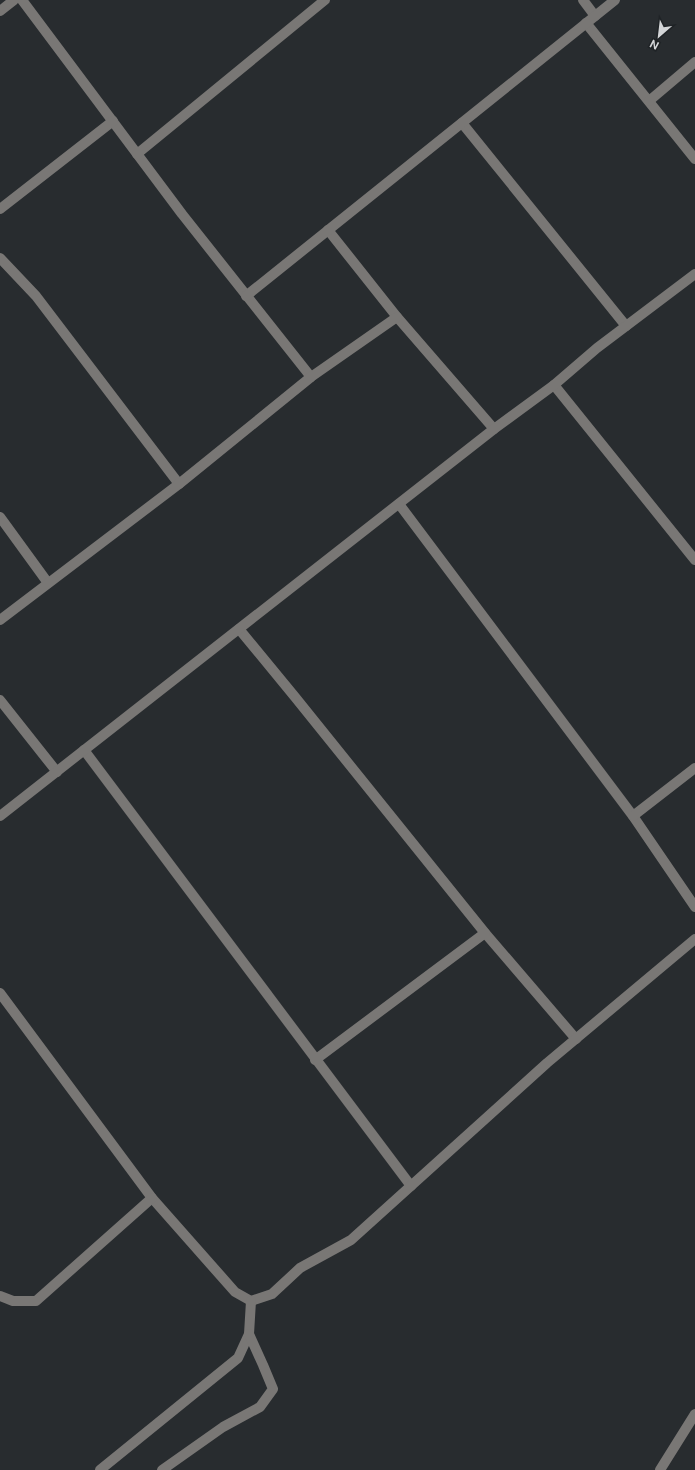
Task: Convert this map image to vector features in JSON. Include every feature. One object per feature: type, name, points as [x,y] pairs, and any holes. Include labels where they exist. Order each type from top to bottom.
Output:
[{"type":"street","points":[[0,11],[14,0]]},
{"type":"street","points":[[22,0],[137,154],[246,296],[311,377]]},
{"type":"street","points":[[137,154],[324,0]]},
{"type":"street","points":[[583,0],[595,16]]},
{"type":"street","points":[[246,296],[615,0]]},
{"type":"street","points":[[586,23],[695,159]]},
{"type":"street","points":[[649,101],[695,62]]},
{"type":"street","points":[[0,209],[113,121]]},
{"type":"street","points":[[462,123],[626,326]]},
{"type":"street","points":[[328,230],[397,317],[494,429]]},
{"type":"street","points":[[0,258],[36,296],[179,484]]},
{"type":"street","points":[[0,816],[494,429],[554,385],[597,348],[695,274]]},
{"type":"street","points":[[0,620],[179,484],[311,377],[397,317]]},
{"type":"street","points":[[554,385],[695,560]]},
{"type":"street","points":[[399,504],[633,816],[695,907]]},
{"type":"street","points":[[0,517],[48,583]]},
{"type":"street","points":[[239,629],[296,697],[485,933],[576,1039]]},
{"type":"street","points":[[0,700],[57,772]]},
{"type":"street","points":[[84,750],[315,1060],[411,1186]]},
{"type":"street","points":[[633,816],[695,768]]},
{"type":"street","points":[[315,1060],[485,933]]},
{"type":"street","points":[[0,993],[152,1198],[235,1292],[251,1301],[272,1294],[300,1268],[351,1240],[547,1063],[695,940]]},
{"type":"street","points":[[0,1296],[13,1302],[36,1301],[152,1198]]},
{"type":"street","points":[[100,1470],[238,1358],[248,1334],[251,1301]]},
{"type":"street","points":[[162,1470],[223,1427],[260,1407],[273,1390],[264,1365],[248,1334]]},
{"type":"street","points":[[660,1470],[695,1414]]}]
